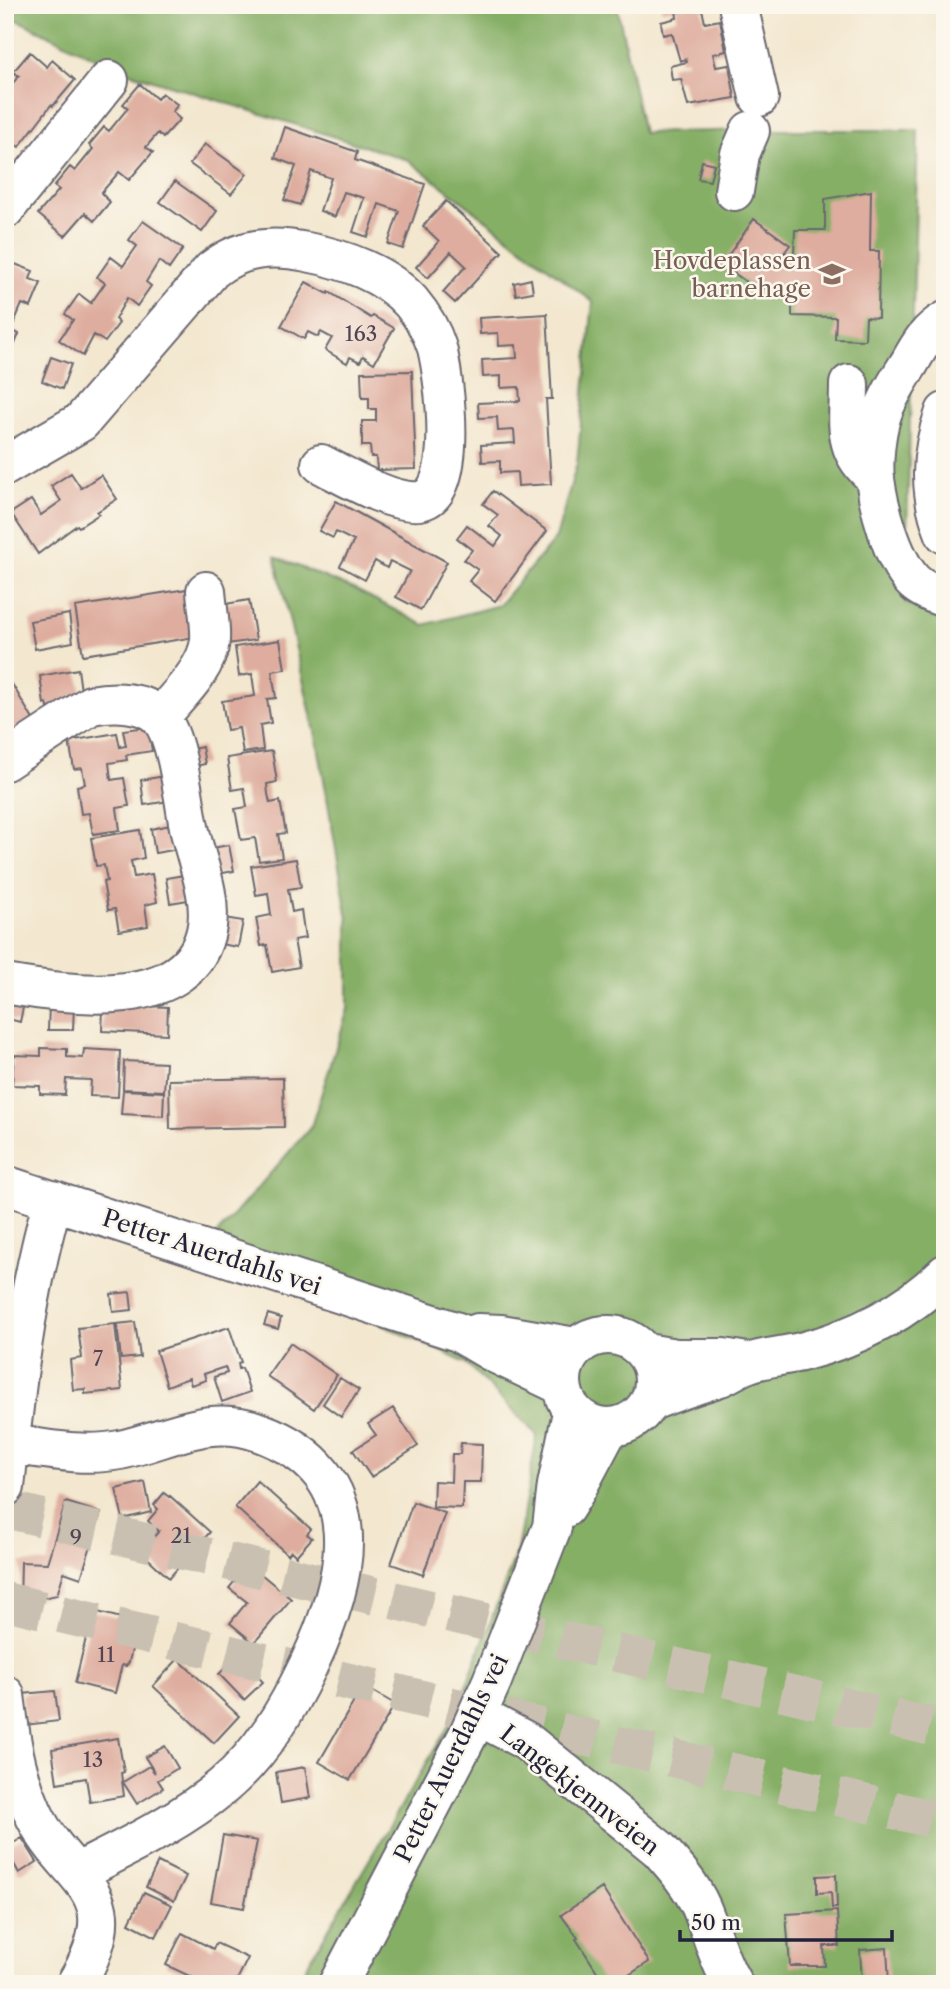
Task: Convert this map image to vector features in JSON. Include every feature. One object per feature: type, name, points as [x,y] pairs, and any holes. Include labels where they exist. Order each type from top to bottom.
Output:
[{"type":"street","points":[[734,191],[740,154],[755,114],[738,5]]},
{"type":"street","points":[[5,208],[110,80]]},
{"type":"street","points":[[5,466],[81,422],[212,270],[226,259],[267,247],[320,254],[373,274],[410,302],[426,323],[436,346],[443,380],[446,447],[438,487],[430,497],[421,501],[394,497],[321,464]]},
{"type":"street","points":[[945,321],[922,341],[902,373],[882,414],[875,477],[886,525],[899,558],[913,581],[932,594],[945,598]]},
{"type":"street","points":[[849,384],[849,442],[859,464],[875,477]]},
{"type":"street","points":[[945,412],[932,455],[931,477],[934,499],[945,534]]},
{"type":"street","points":[[160,717],[204,661],[210,641],[206,591]]},
{"type":"street","points":[[5,761],[91,705],[105,702],[134,704],[160,717],[173,742],[194,853],[205,890],[207,925],[195,959],[178,975],[164,983],[121,992],[70,993],[5,984]]},
{"type":"street","name":"Petter Auerdahls vei","points":[[5,1185],[458,1332],[494,1353],[567,1399],[551,1527]]},
{"type":"street","points":[[5,1488],[10,1444],[15,1320],[53,1200]]},
{"type":"street","points":[[650,1402],[723,1376],[750,1362],[829,1344],[872,1328],[926,1292],[945,1274]]},
{"type":"street","name":"Petter Auerdahls vei","points":[[458,1332],[500,1334],[575,1347]]},
{"type":"street","points":[[603,1335],[619,1336],[634,1342],[646,1353],[653,1368],[654,1385],[650,1402],[640,1415],[626,1424],[609,1428],[583,1421],[567,1399],[562,1371],[575,1347],[588,1339],[603,1335]]},
{"type":"street","points":[[646,1353],[750,1362]]},
{"type":"street","points":[[10,1444],[83,1453],[120,1450],[197,1427],[237,1426],[280,1440],[299,1452],[316,1467],[329,1485],[340,1510],[344,1554],[342,1576],[335,1599],[298,1688],[268,1736],[223,1786],[162,1828],[78,1872]]},
{"type":"street","name":"Petter Auerdahls vei","points":[[338,1984],[477,1715],[551,1527],[575,1492],[609,1428]]},
{"type":"street","points":[[5,1695],[19,1776],[32,1812],[47,1837],[78,1872],[96,1906],[98,1926],[90,1959],[76,1984]]},
{"type":"street","name":"Langekjennveien","points":[[477,1715],[526,1741],[659,1849],[676,1867],[700,1906],[733,1984]]},
{"type":"green space","points":[[5,5],[617,5],[643,133],[918,130],[905,603],[945,612],[945,1984],[296,1984],[456,1713],[517,1551],[537,1435],[466,1363],[314,1293],[197,1257],[311,1127],[348,1009],[348,919],[318,745],[275,557],[356,590],[424,625],[499,605],[556,538],[577,463],[593,302],[408,160],[118,69],[5,14]]},
{"type":"building","points":[[661,5],[712,5],[712,9],[702,9],[705,23],[720,20],[726,51],[713,54],[716,67],[729,65],[735,98],[688,106],[681,79],[672,80],[670,66],[687,62],[686,59],[680,61],[672,33],[663,35],[661,22],[677,18],[676,9],[661,10]]},
{"type":"building","points":[[30,52],[47,67],[52,60],[75,80],[53,106],[51,105],[19,147],[16,145],[5,158],[5,92],[19,76],[13,72]]},
{"type":"building","points":[[140,84],[157,99],[162,93],[178,105],[172,112],[180,119],[163,138],[158,133],[146,147],[153,152],[129,180],[119,172],[101,193],[110,202],[94,221],[85,213],[65,236],[38,214],[59,190],[54,186],[70,167],[75,171],[93,149],[89,145],[104,127],[109,131],[128,108],[123,104]]},
{"type":"building","points":[[285,127],[357,152],[355,160],[425,184],[403,249],[388,244],[399,211],[379,204],[368,237],[353,232],[364,198],[344,192],[335,217],[320,211],[331,178],[311,171],[300,205],[284,200],[296,166],[275,158]]},
{"type":"building","points":[[205,144],[247,174],[231,194],[190,164]]},
{"type":"building","points":[[702,161],[714,164],[710,181],[698,179]]},
{"type":"building","points":[[175,181],[217,211],[202,232],[160,202]]},
{"type":"building","points":[[871,191],[870,251],[879,251],[878,318],[866,317],[865,340],[835,339],[836,317],[792,316],[792,300],[784,299],[760,286],[757,290],[722,264],[754,219],[790,245],[784,253],[794,253],[795,230],[825,230],[825,199]]},
{"type":"building","points":[[446,201],[502,252],[455,303],[443,292],[466,266],[451,252],[428,278],[416,267],[439,241],[423,226]]},
{"type":"building","points":[[143,221],[183,249],[169,269],[159,261],[146,282],[151,286],[137,306],[127,298],[115,319],[119,323],[105,342],[94,335],[83,356],[59,340],[73,320],[65,314],[79,294],[91,303],[105,283],[97,277],[111,257],[123,266],[137,246],[129,240]]},
{"type":"building","points":[[15,264],[33,271],[30,279],[41,283],[31,307],[22,304],[11,330],[19,334],[9,358],[5,357],[5,268],[12,271]]},
{"type":"building","points":[[531,279],[533,292],[516,295],[514,283]]},
{"type":"building","points":[[306,282],[394,328],[374,363],[363,356],[360,362],[350,357],[347,363],[325,350],[332,338],[321,332],[318,337],[308,332],[304,339],[281,326]]},
{"type":"building","points":[[547,314],[552,399],[546,399],[551,484],[518,486],[517,472],[500,473],[500,461],[482,462],[481,445],[515,443],[514,430],[498,431],[497,417],[479,418],[478,403],[520,401],[519,387],[501,388],[501,376],[483,377],[482,360],[517,358],[516,345],[499,346],[498,333],[480,334],[479,318]]},
{"type":"building","points":[[51,357],[71,364],[62,389],[42,381]]},
{"type":"building","points":[[412,371],[416,469],[377,470],[376,457],[371,457],[370,446],[362,446],[362,421],[376,421],[376,409],[369,409],[369,398],[362,398],[361,372]]},
{"type":"building","points":[[71,473],[81,488],[101,475],[117,499],[38,554],[11,513],[31,500],[41,515],[61,501],[51,486]]},
{"type":"building","points":[[493,491],[547,531],[495,601],[469,581],[478,570],[464,560],[472,550],[457,538],[467,525],[495,546],[502,536],[489,526],[498,515],[483,504]]},
{"type":"building","points":[[336,501],[447,562],[421,610],[396,597],[410,571],[390,561],[387,568],[375,561],[365,580],[340,566],[354,541],[336,532],[333,538],[319,531]]},
{"type":"building","points":[[187,589],[195,637],[83,655],[75,607]]},
{"type":"building","points":[[249,600],[256,640],[227,644],[220,605]]},
{"type":"building","points":[[69,614],[73,642],[35,649],[30,621]]},
{"type":"building","points":[[280,640],[285,669],[272,671],[276,698],[267,699],[271,723],[260,725],[263,750],[243,753],[239,728],[227,730],[222,701],[255,696],[252,674],[239,676],[235,647]]},
{"type":"building","points":[[78,669],[82,698],[71,704],[48,708],[47,703],[44,704],[40,676]]},
{"type":"building","points":[[12,684],[35,723],[13,736],[5,723],[5,688]]},
{"type":"building","points":[[148,727],[152,751],[126,755],[127,760],[109,763],[111,780],[124,778],[129,806],[117,808],[120,830],[93,834],[89,813],[81,814],[77,786],[85,784],[82,768],[74,769],[69,741],[117,733],[120,747],[126,746],[123,730]]},
{"type":"building","points":[[202,747],[205,764],[191,767],[188,750]]},
{"type":"building","points":[[272,751],[277,782],[267,784],[268,794],[270,803],[280,801],[286,833],[278,834],[282,858],[259,861],[255,838],[241,840],[235,809],[247,807],[244,788],[232,790],[227,758]]},
{"type":"building","points":[[165,776],[169,801],[144,805],[141,780]]},
{"type":"building","points":[[175,824],[179,849],[155,853],[151,829]]},
{"type":"building","points":[[140,830],[144,858],[131,861],[134,877],[152,874],[157,902],[145,905],[148,926],[119,931],[115,909],[108,910],[103,882],[107,881],[104,865],[96,866],[91,838]]},
{"type":"building","points":[[229,845],[234,871],[212,875],[207,849]]},
{"type":"building","points":[[296,859],[301,887],[288,889],[292,912],[301,910],[305,938],[294,940],[299,967],[272,972],[267,945],[261,946],[256,918],[271,915],[268,893],[256,895],[251,866]]},
{"type":"building","points":[[190,874],[194,899],[170,903],[166,878]]},
{"type":"building","points":[[218,917],[243,921],[238,947],[214,943]]},
{"type":"building","points":[[5,994],[25,998],[20,1022],[5,1018]]},
{"type":"building","points":[[49,1005],[74,1006],[73,1030],[48,1030]]},
{"type":"building","points":[[127,1005],[168,1007],[167,1034],[102,1031],[103,1008]]},
{"type":"building","points":[[41,1048],[67,1049],[67,1057],[83,1058],[84,1049],[120,1051],[118,1097],[90,1096],[91,1080],[66,1079],[65,1095],[40,1094],[40,1086],[12,1085],[14,1055],[41,1056]]},
{"type":"building","points":[[124,1061],[166,1063],[164,1091],[123,1089]]},
{"type":"building","points":[[283,1078],[284,1127],[170,1129],[169,1080]]},
{"type":"building","points":[[123,1090],[164,1092],[163,1116],[121,1114]]},
{"type":"building","points":[[130,1292],[132,1310],[113,1312],[111,1294]]},
{"type":"building","points":[[268,1314],[281,1318],[278,1329],[264,1325]]},
{"type":"building","points":[[135,1322],[140,1357],[121,1359],[117,1324]]},
{"type":"building","points":[[115,1324],[122,1390],[85,1394],[85,1389],[73,1390],[70,1360],[82,1358],[78,1328]]},
{"type":"building","points":[[229,1327],[241,1362],[238,1363],[239,1369],[242,1368],[250,1392],[222,1402],[214,1377],[227,1373],[225,1367],[204,1374],[206,1380],[191,1385],[189,1378],[167,1386],[156,1351]]},
{"type":"building","points":[[290,1343],[337,1375],[314,1409],[267,1376]]},
{"type":"building","points":[[340,1378],[359,1390],[341,1417],[323,1404]]},
{"type":"building","points":[[393,1408],[418,1446],[371,1477],[353,1450],[376,1435],[368,1424]]},
{"type":"building","points":[[461,1443],[482,1444],[481,1482],[463,1482],[462,1508],[433,1507],[434,1481],[451,1482],[452,1454],[460,1454]]},
{"type":"building","points":[[257,1481],[311,1529],[307,1534],[312,1538],[296,1556],[291,1551],[288,1555],[235,1507]]},
{"type":"building","points":[[145,1482],[151,1512],[123,1519],[116,1489]]},
{"type":"building","points":[[164,1493],[210,1532],[169,1578],[141,1552],[159,1531],[148,1521],[158,1509],[154,1505]]},
{"type":"building","points":[[66,1502],[101,1513],[81,1578],[64,1572],[57,1595],[20,1603],[21,1562],[47,1563]]},
{"type":"building","points":[[413,1502],[445,1513],[423,1575],[391,1564]]},
{"type":"building","points":[[249,1564],[291,1599],[254,1643],[230,1623],[247,1602],[229,1588]]},
{"type":"building","points":[[86,1609],[125,1619],[121,1634],[135,1637],[129,1662],[126,1666],[122,1665],[115,1693],[75,1683],[88,1630],[81,1629]]},
{"type":"building","points":[[238,1656],[263,1682],[244,1700],[219,1674]]},
{"type":"building","points":[[178,1659],[239,1716],[214,1743],[153,1686]]},
{"type":"building","points":[[363,1686],[395,1704],[350,1780],[319,1762]]},
{"type":"building","points":[[55,1691],[59,1721],[25,1725],[22,1694]]},
{"type":"building","points":[[118,1738],[124,1772],[121,1773],[124,1796],[90,1802],[86,1778],[57,1783],[52,1749]]},
{"type":"building","points":[[165,1746],[178,1768],[158,1780],[163,1788],[137,1804],[123,1782],[149,1766],[155,1773],[145,1757]]},
{"type":"building","points":[[305,1767],[310,1798],[281,1803],[276,1772]]},
{"type":"building","points":[[223,1835],[257,1841],[244,1908],[211,1902]]},
{"type":"building","points":[[22,1838],[37,1862],[19,1873],[5,1848]]},
{"type":"building","points":[[158,1862],[186,1876],[174,1901],[146,1887]]},
{"type":"building","points":[[836,1875],[837,1908],[832,1908],[831,1892],[817,1893],[817,1876]]},
{"type":"building","points":[[602,1888],[649,1962],[615,1984],[605,1984],[561,1915]]},
{"type":"building","points":[[144,1892],[172,1905],[156,1937],[129,1923]]},
{"type":"building","points":[[837,1911],[839,1946],[824,1946],[825,1966],[790,1966],[786,1914]]},
{"type":"building","points":[[182,1933],[213,1949],[216,1943],[248,1958],[235,1984],[196,1984],[198,1980],[166,1965]]},
{"type":"building","points":[[887,1948],[889,1984],[862,1984],[860,1950]]},
{"type":"tunnel","points":[[5,1509],[945,1730]]},
{"type":"tunnel","points":[[5,1601],[945,1822]]},
{"type":"place","name":"Hovdeplassen barnehage","points":[[832,274]]}]
